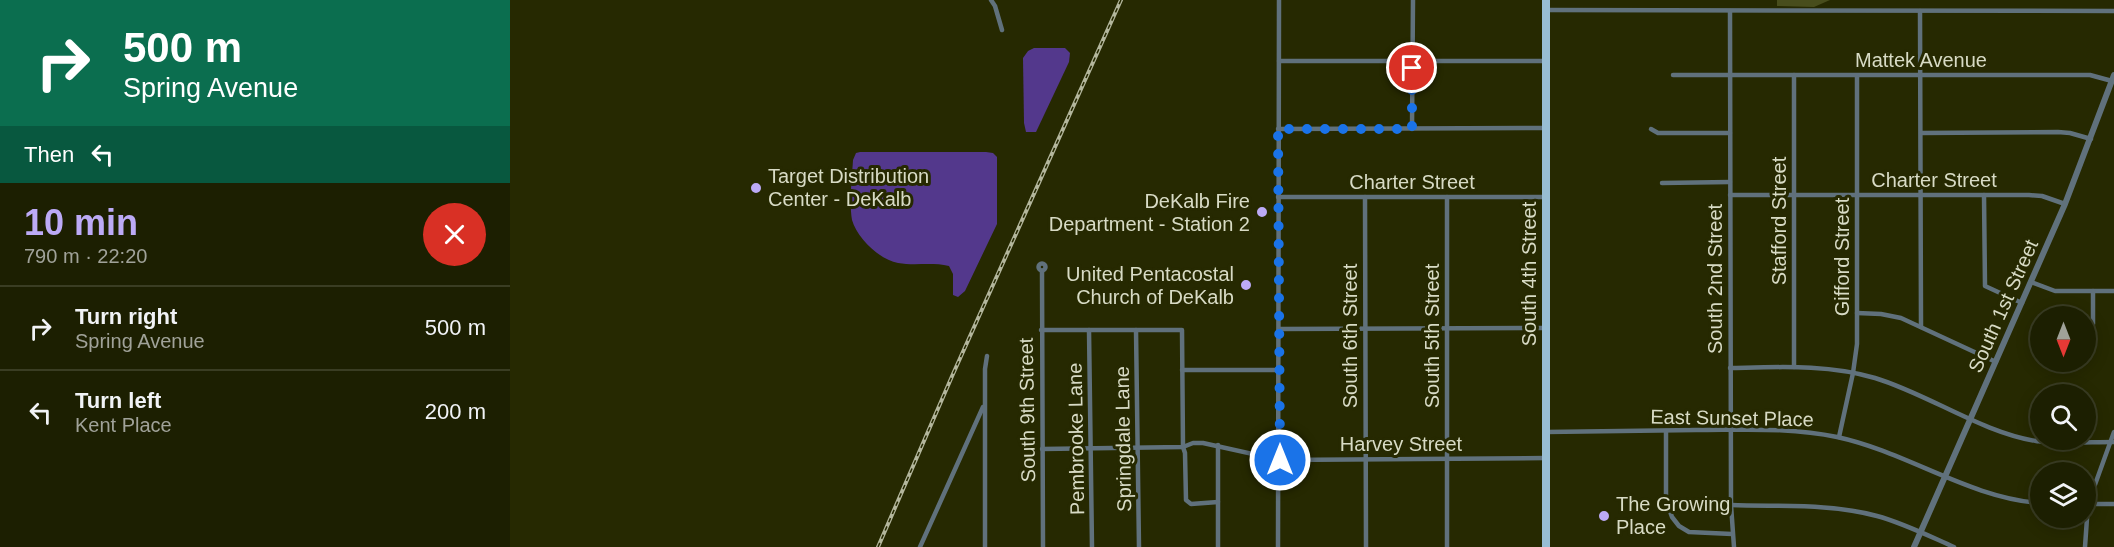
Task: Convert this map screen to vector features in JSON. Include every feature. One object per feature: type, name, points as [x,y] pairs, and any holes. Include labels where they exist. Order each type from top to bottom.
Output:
[{"type":"main road","name":"South 4th Street","points":[[1546,0],[1546,547]]},
{"type":"street","points":[[991,0],[1002,30]]},
{"type":"street","points":[[1278,547],[1280,460],[1279,0]]},
{"type":"street","points":[[1412,129],[1413,0]]},
{"type":"street","points":[[1546,10],[2114,10]]},
{"type":"street","name":"South 2nd Street","points":[[1730,11],[1731,505],[1734,547]]},
{"type":"street","points":[[1920,11],[1921,327]]},
{"type":"street","points":[[1279,61],[1546,61]]},
{"type":"street","name":"Mattek Avenue","points":[[1673,75],[2090,75],[2113,78]]},
{"type":"street","name":"Stafford Street","points":[[1794,75],[1794,367]]},
{"type":"street","name":"Gifford Street","points":[[1839,437],[1857,344],[1857,76]]},
{"type":"street","name":"South 1st Street","points":[[1914,547],[2065,204],[2113,78]]},
{"type":"street","points":[[1278,129],[1546,128]]},
{"type":"street","points":[[1651,129],[1658,133],[1730,133]]},
{"type":"street","points":[[1920,133],[2064,133],[2091,139]]},
{"type":"street","points":[[1662,183],[1730,182]]},
{"type":"street","name":"Charter Street","points":[[1731,195],[2042,196],[2065,204]]},
{"type":"street","points":[[1984,195],[1985,286],[2022,303]]},
{"type":"street","name":"Charter Street","points":[[1278,197],[1545,196]]},
{"type":"street","name":"South 6th Street","points":[[1365,197],[1366,547]]},
{"type":"street","name":"South 5th Street","points":[[1447,197],[1447,547]]},
{"type":"street","name":"South 9th Street","points":[[1042,272],[1043,547]]},
{"type":"street","points":[[2031,282],[2055,291],[2114,291]]},
{"type":"street","points":[[2093,291],[2093,306]]},
{"type":"street","points":[[1857,313],[1886,315],[1921,327],[1996,362]]},
{"type":"street","points":[[1279,328],[1546,328]]},
{"type":"street","points":[[1041,330],[1182,330],[1183,447],[1187,502],[1191,504],[1218,502]]},
{"type":"street","name":"Pembrooke Lane","points":[[1089,330],[1092,547]]},
{"type":"street","name":"Springdale Lane","points":[[1136,330],[1139,547]]},
{"type":"street","points":[[985,547],[987,356]]},
{"type":"street","points":[[1730,368],[1829,368],[1853,373],[1896,385],[2010,434],[2030,439]]},
{"type":"street","points":[[1182,370],[1279,369]]},
{"type":"street","points":[[920,547],[985,403]]},
{"type":"street","name":"East Sunset Place","points":[[1546,432],[1791,430],[1839,437],[1885,450],[1984,492],[2030,502]]},
{"type":"street","points":[[1666,431],[1666,500],[1672,517],[1689,532],[1732,534]]},
{"type":"street","points":[[2096,480],[2114,432]]},
{"type":"street","points":[[2096,442],[2112,442]]},
{"type":"street","name":"Harvey Street","points":[[1042,448],[1183,447],[1197,443],[1218,445],[1280,460],[1546,458]]},
{"type":"street","points":[[1218,445],[1218,547]]},
{"type":"street","points":[[2096,504],[2114,504]]},
{"type":"street","points":[[1731,505],[1850,510],[1878,516],[1953,547]]},
{"type":"street","points":[[2085,528],[2085,547]]},
{"type":"green space","points":[[1777,0],[1830,0],[1814,7],[1777,6]]},
{"type":"shaded area","points":[[1034,48],[1065,48],[1070,53],[1069,62],[1036,132],[1026,132],[1023,58],[1028,51]]},
{"type":"shaded area","points":[[986,152],[993,153],[997,157],[997,224],[965,291],[958,297],[953,295],[953,274],[949,266],[904,264],[891,261],[877,253],[859,234],[852,220],[851,198],[853,160],[856,153]]},
{"type":"railway","points":[[878,547],[1121,0]]},
{"type":"place","name":"Target Distribution Center - DeKalb","points":[[756,188]]},
{"type":"place","name":"DeKalb Fire Department - Station 2","points":[[1262,212]]},
{"type":"place","name":"United Pentacostal Church of DeKalb","points":[[1246,285]]},
{"type":"place","name":"The Growing Place","points":[[1604,516]]},
{"type":"route","points":[[1280,460],[1278,129],[1412,129],[1412,68]]}]
